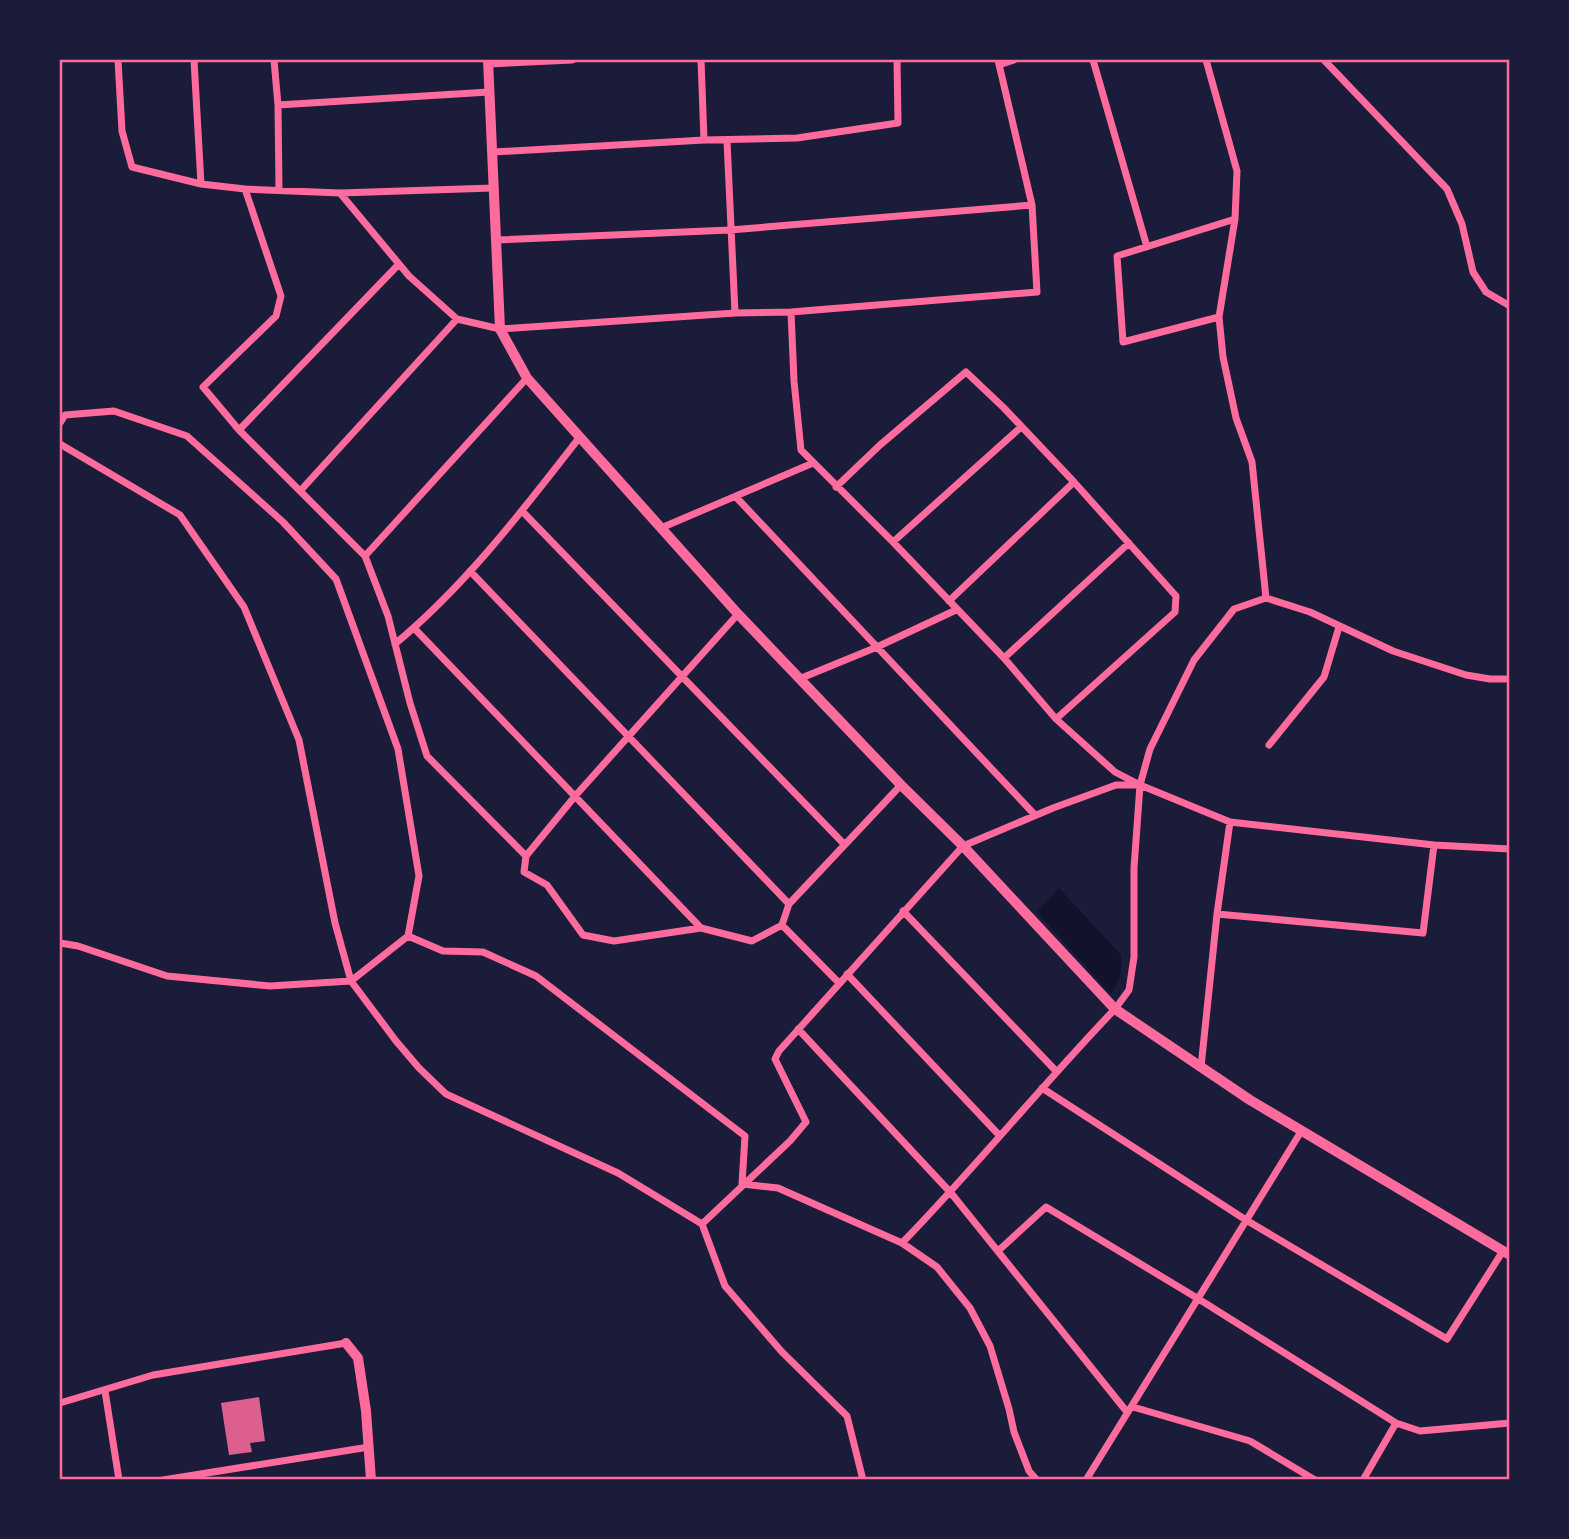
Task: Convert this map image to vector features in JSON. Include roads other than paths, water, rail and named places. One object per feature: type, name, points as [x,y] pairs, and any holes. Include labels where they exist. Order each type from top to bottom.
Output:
[{"type":"street","points":[[118,60],[122,131],[132,167],[201,184],[245,189],[340,193],[492,188]]},
{"type":"street","points":[[194,60],[201,184]]},
{"type":"street","points":[[274,60],[278,105],[279,189]]},
{"type":"street","points":[[572,60],[489,62],[494,152],[492,188],[500,329],[527,378],[738,614],[963,846],[1115,1009],[1250,1100],[1506,1253],[1447,1339],[1247,1220],[1042,1088]]},
{"type":"street","points":[[701,60],[704,140]]},
{"type":"street","points":[[494,152],[704,140],[797,138],[898,123],[897,60]]},
{"type":"street","points":[[340,193],[409,276],[457,319],[500,329],[735,313],[791,312],[1037,292],[1031,205],[998,62],[1014,60]]},
{"type":"street","points":[[1093,60],[1147,247]]},
{"type":"street","points":[[1206,60],[1237,171],[1235,219],[1219,317],[1223,356],[1236,418],[1252,462],[1266,598]]},
{"type":"street","points":[[1324,60],[1447,189],[1462,224],[1473,272],[1486,292],[1510,306]]},
{"type":"street","points":[[278,105],[489,92]]},
{"type":"street","points":[[727,141],[735,313]]},
{"type":"street","points":[[245,189],[281,296],[276,316],[203,387],[239,430],[365,556],[377,583],[410,703],[428,756],[526,856]]},
{"type":"street","points":[[496,240],[730,230],[1031,205]]},
{"type":"street","points":[[1219,317],[1123,342],[1117,256],[1235,219]]},
{"type":"street","points":[[239,430],[399,264]]},
{"type":"street","points":[[791,312],[801,450],[1004,658],[1056,719],[1115,772],[1230,822],[1434,845],[1510,849]]},
{"type":"street","points":[[301,490],[457,319]]},
{"type":"street","points":[[836,487],[880,445],[966,372],[1074,482],[1176,596],[1175,612],[1056,719]]},
{"type":"street","points":[[365,556],[527,378]]},
{"type":"street","points":[[60,423],[65,415],[114,411],[187,436],[284,522],[336,579],[398,749],[419,876],[408,936],[351,981],[270,986],[167,976],[78,946],[60,943]]},
{"type":"street","points":[[893,542],[1021,428]]},
{"type":"street","points":[[395,644],[470,571],[522,511],[579,438]]},
{"type":"street","points":[[60,443],[180,515],[244,607],[299,740],[335,923],[351,981],[396,1041],[446,1094],[618,1173],[702,1224],[725,1286],[782,1352],[847,1416],[863,1479]]},
{"type":"street","points":[[661,528],[813,463]]},
{"type":"street","points":[[949,601],[1074,482]]},
{"type":"street","points":[[736,497],[1035,815]]},
{"type":"street","points":[[522,511],[844,844]]},
{"type":"street","points":[[1004,658],[1129,543]]},
{"type":"street","points":[[470,571],[789,904]]},
{"type":"street","points":[[902,1243],[951,1192],[1129,990],[1135,957],[1135,868],[1140,785],[1150,749],[1194,660],[1234,609],[1266,598],[1310,612],[1393,652],[1466,675],[1510,679]]},
{"type":"street","points":[[799,679],[956,610]]},
{"type":"street","points":[[738,614],[576,795],[526,856],[524,872],[547,886],[587,937],[614,941],[701,928],[752,941],[782,925],[789,904],[901,785]]},
{"type":"street","points":[[1269,745],[1324,677],[1339,627]]},
{"type":"street","points":[[414,628],[701,928]]},
{"type":"street","points":[[702,1224],[741,1184],[790,1141],[806,1122],[775,1059],[798,1029],[963,846],[1035,815],[1116,785],[1140,785]]},
{"type":"street","points":[[1201,1067],[1230,822]]},
{"type":"street","points":[[1217,914],[1423,933],[1434,845]]},
{"type":"street","points":[[903,911],[1056,1071]]},
{"type":"street","points":[[782,925],[839,984]]},
{"type":"street","points":[[408,936],[443,951],[483,952],[536,976],[745,1136],[741,1184]]},
{"type":"street","points":[[847,975],[999,1135]]},
{"type":"street","points":[[798,1029],[951,1192],[1130,1409],[1250,1441],[1315,1479]]},
{"type":"street","points":[[1086,1479],[1302,1130]]},
{"type":"street","points":[[741,1184],[778,1188],[902,1243],[937,1267],[970,1308],[990,1346],[1010,1409],[1014,1433],[1029,1471],[1037,1479]]},
{"type":"street","points":[[998,1251],[1046,1206],[1396,1423],[1420,1431],[1510,1423]]},
{"type":"street","points":[[60,1403],[153,1375],[346,1343],[358,1359],[371,1479]]},
{"type":"street","points":[[105,1391],[119,1479]]},
{"type":"street","points":[[1363,1479],[1396,1423]]},
{"type":"street","points":[[163,1479],[369,1447]]}]
